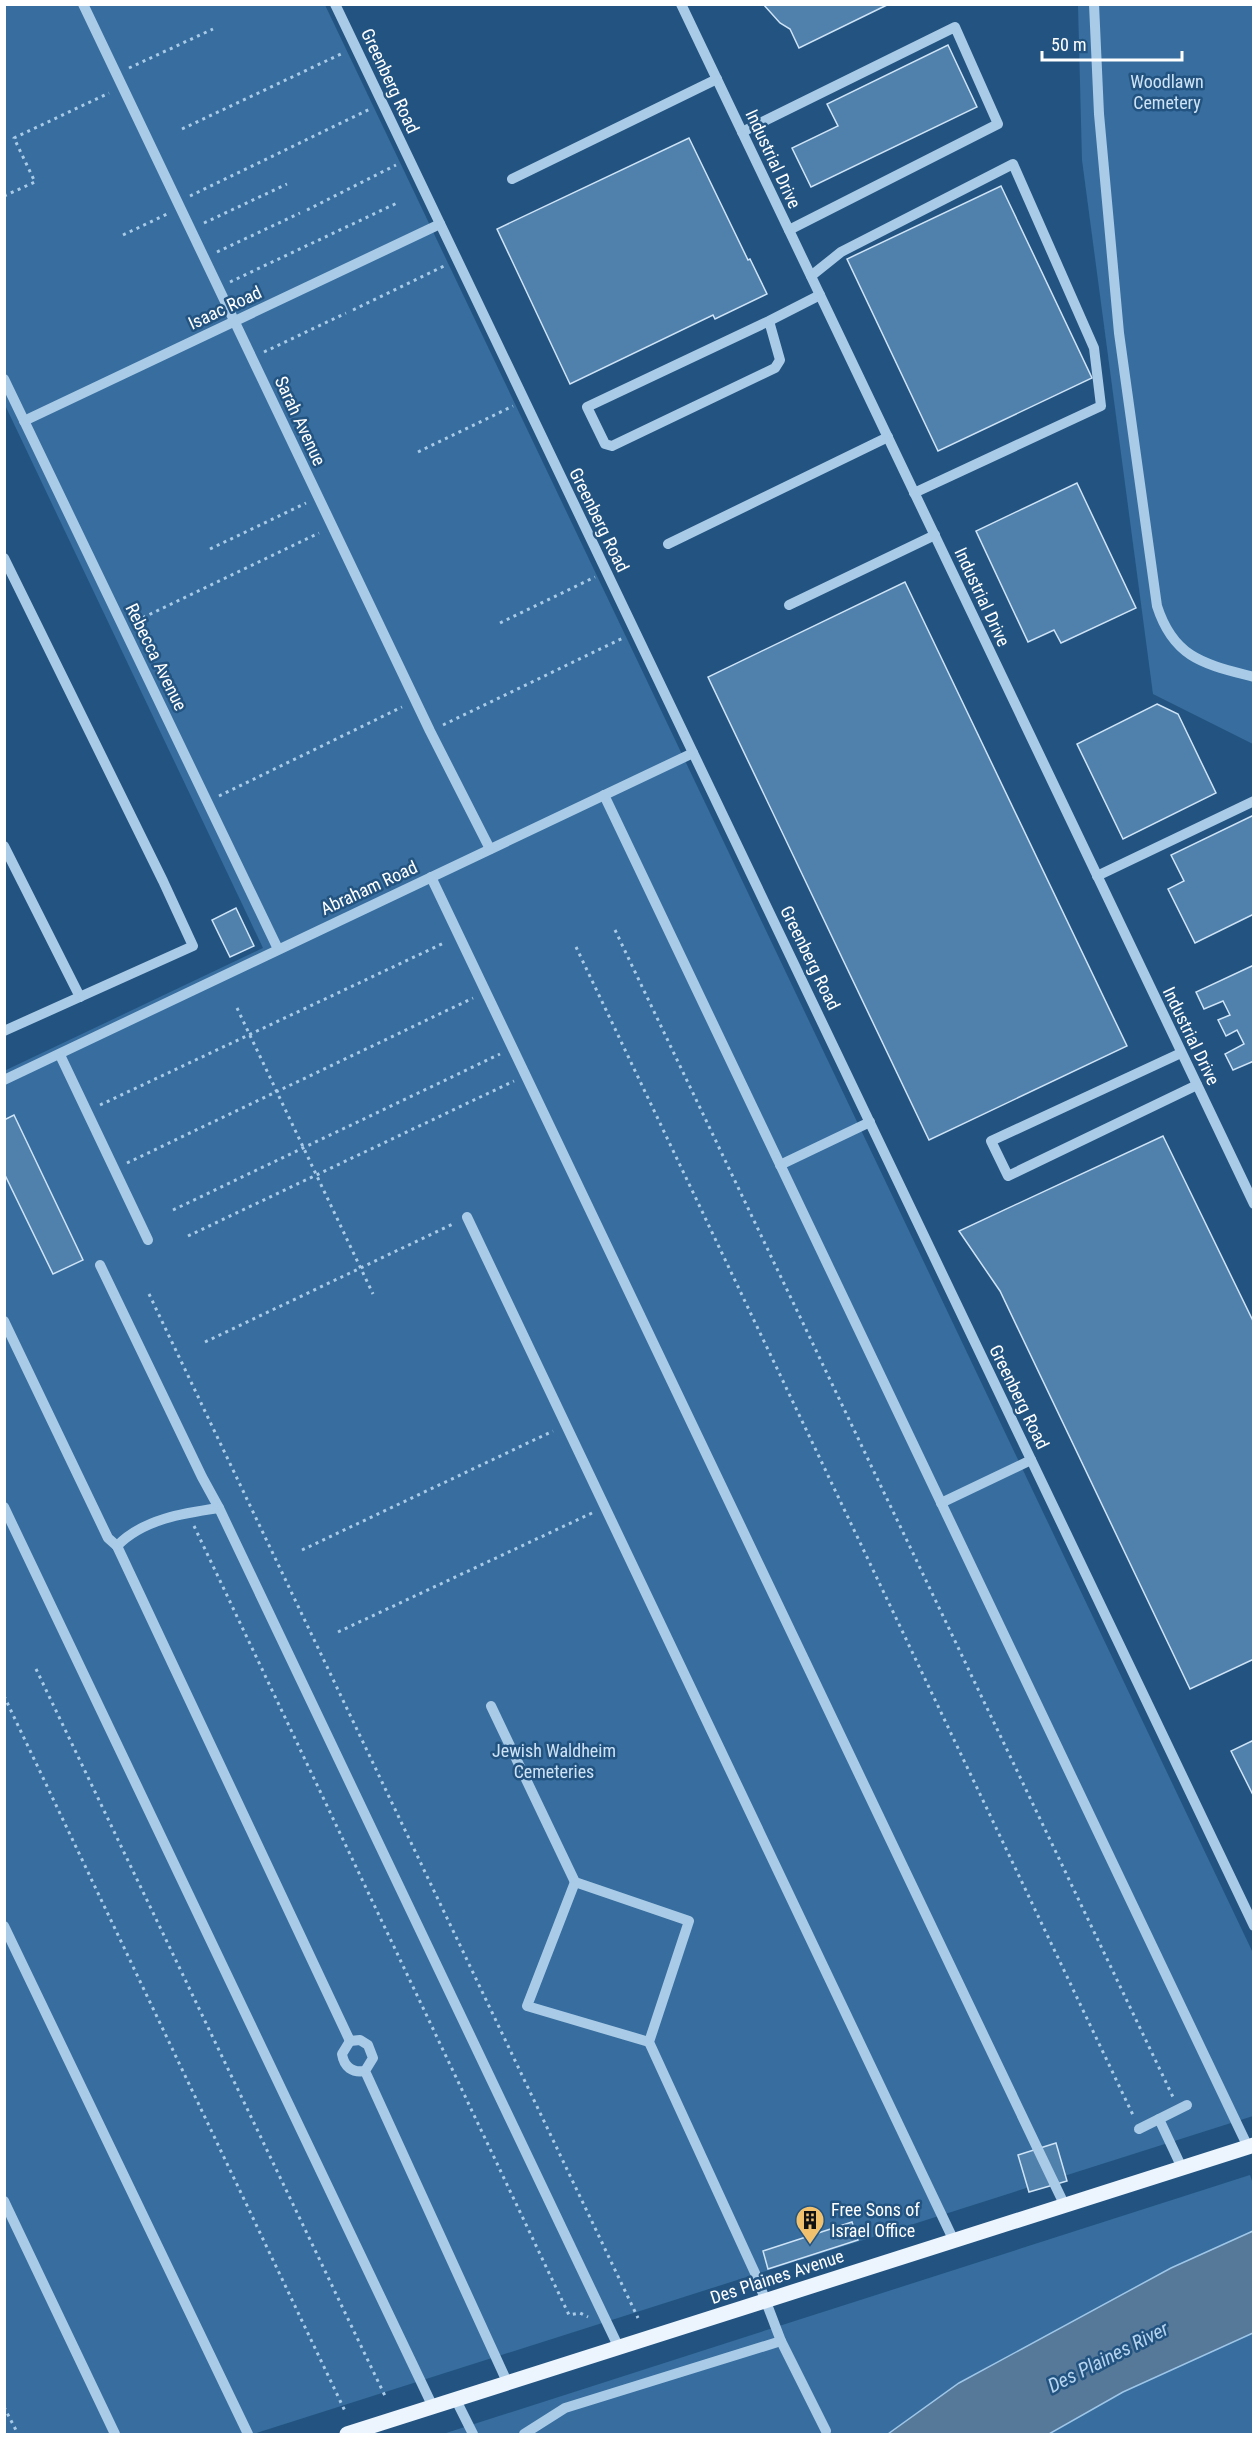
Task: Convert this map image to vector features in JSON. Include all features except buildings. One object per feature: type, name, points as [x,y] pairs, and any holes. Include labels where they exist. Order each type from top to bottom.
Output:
[{"type":"main road","name":"Des Plaines Avenue","points":[[347,2434],[1251,2146]]},
{"type":"street","name":"Sarah Avenue","points":[[83,4],[430,731],[490,849]]},
{"type":"street","name":"Greenberg Road","points":[[335,4],[1254,1926]]},
{"type":"street","name":"Industrial Drive","points":[[681,4],[1254,1204]]},
{"type":"street","points":[[1094,4],[1100,114],[1119,333],[1157,606],[1169,635],[1178,647],[1189,655],[1254,677]]},
{"type":"street","points":[[742,132],[955,27],[998,124],[789,230]]},
{"type":"street","points":[[512,179],[717,79]]},
{"type":"street","points":[[811,276],[841,252],[1013,164],[1094,348],[1101,406],[914,493]]},
{"type":"street","name":"Isaac Road","points":[[24,421],[440,224]]},
{"type":"street","points":[[769,321],[780,360],[775,368],[612,446],[605,444],[588,406],[820,295]]},
{"type":"street","name":"Rebecca Avenue","points":[[4,380],[278,950]]},
{"type":"street","points":[[668,544],[888,437]]},
{"type":"street","points":[[789,605],[934,535]]},
{"type":"street","points":[[4,558],[164,881],[193,946],[4,1031]]},
{"type":"street","name":"Abraham Road","points":[[4,1080],[693,753]]},
{"type":"street","points":[[604,795],[941,1503],[1251,2146]]},
{"type":"street","points":[[1097,876],[1254,801]]},
{"type":"street","points":[[4,846],[80,997]]},
{"type":"street","points":[[430,877],[1065,2206]]},
{"type":"street","points":[[1181,1053],[991,1142],[1008,1176],[1197,1085]]},
{"type":"street","points":[[60,1054],[148,1240]]},
{"type":"street","points":[[780,1165],[870,1122]]},
{"type":"street","points":[[467,1217],[954,2241]]},
{"type":"street","points":[[100,1265],[219,1508],[619,2348]]},
{"type":"street","points":[[4,1321],[108,1538],[117,1546],[350,2041]]},
{"type":"street","points":[[941,1503],[1031,1460]]},
{"type":"street","points":[[4,1507],[433,2407]]},
{"type":"street","points":[[117,1546],[130,1534],[148,1526],[188,1513],[219,1508]]},
{"type":"street","points":[[491,1706],[575,1882],[689,1921],[649,2042],[755,2273],[781,2340],[826,2431]]},
{"type":"street","points":[[575,1882],[527,2006],[649,2042]]},
{"type":"street","points":[[4,1926],[248,2434]]},
{"type":"street","points":[[350,2041],[360,2040],[370,2049],[373,2058],[365,2071]]},
{"type":"street","points":[[350,2041],[342,2054],[345,2064],[355,2071],[365,2071]]},
{"type":"street","points":[[365,2071],[508,2384]]},
{"type":"street","points":[[1139,2129],[1183,2107]]},
{"type":"street","points":[[1159,2120],[1182,2168]]},
{"type":"street","points":[[4,2201],[116,2434]]},
{"type":"street","points":[[524,2434],[565,2408],[781,2340]]},
{"type":"street","points":[[456,2400],[473,2434]]},
{"type":"path","points":[[116,74],[213,29]]},
{"type":"path","points":[[182,129],[355,46]]},
{"type":"path","points":[[4,196],[35,182],[14,138],[122,87]]},
{"type":"path","points":[[123,235],[382,103]]},
{"type":"path","points":[[307,210],[408,159]]},
{"type":"path","points":[[190,230],[287,184]]},
{"type":"path","points":[[218,288],[397,203]]},
{"type":"path","points":[[204,258],[300,213]]},
{"type":"path","points":[[353,309],[457,260]]},
{"type":"path","points":[[251,358],[345,313]]},
{"type":"path","points":[[418,452],[524,401]]},
{"type":"path","points":[[210,549],[313,500],[320,500]]},
{"type":"path","points":[[123,627],[333,527]]},
{"type":"path","points":[[500,623],[606,572]]},
{"type":"path","points":[[430,731],[635,632]]},
{"type":"path","points":[[206,800],[213,799],[416,700]]},
{"type":"path","points":[[615,930],[1183,2107]]},
{"type":"path","points":[[100,1106],[459,936]]},
{"type":"path","points":[[576,947],[1139,2129]]},
{"type":"path","points":[[114,1169],[486,992]]},
{"type":"path","points":[[237,1008],[373,1294]]},
{"type":"path","points":[[173,1210],[512,1048]]},
{"type":"path","points":[[188,1236],[525,1075]]},
{"type":"path","points":[[205,1342],[467,1217]]},
{"type":"path","points":[[149,1294],[638,2318]]},
{"type":"path","points":[[302,1550],[566,1425]]},
{"type":"path","points":[[338,1632],[605,1507]]},
{"type":"path","points":[[188,1513],[569,2314],[580,2313],[591,2320],[604,2318]]},
{"type":"path","points":[[36,1669],[386,2398]]},
{"type":"path","points":[[4,1696],[345,2411]]},
{"type":"path","points":[[4,2407],[18,2434]]},
{"type":"green space","name":"Jewish Waldheim Cemeteries","points":[[5,5],[325,5],[1253,1953],[1253,2116],[253,2434],[5,2434],[4,1071],[263,948],[5,405]]},
{"type":"green space","name":"Woodlawn Cemetery","points":[[1078,5],[1253,5],[1253,744],[1153,694],[1082,160]]},
{"type":"green space","points":[[1250,2175],[1253,2184],[1253,2231],[1171,2268],[959,2383],[888,2434],[443,2434]]},
{"type":"green space","points":[[1253,2333],[1253,2434],[1049,2434],[1123,2392]]},
{"type":"water","name":"Des Plaines River","points":[[1253,2231],[1253,2333],[1123,2392],[1049,2434],[888,2434],[959,2383],[1171,2268]]},
{"type":"place","name":"Free Sons of Israel Office","points":[[810,2246]]}]
